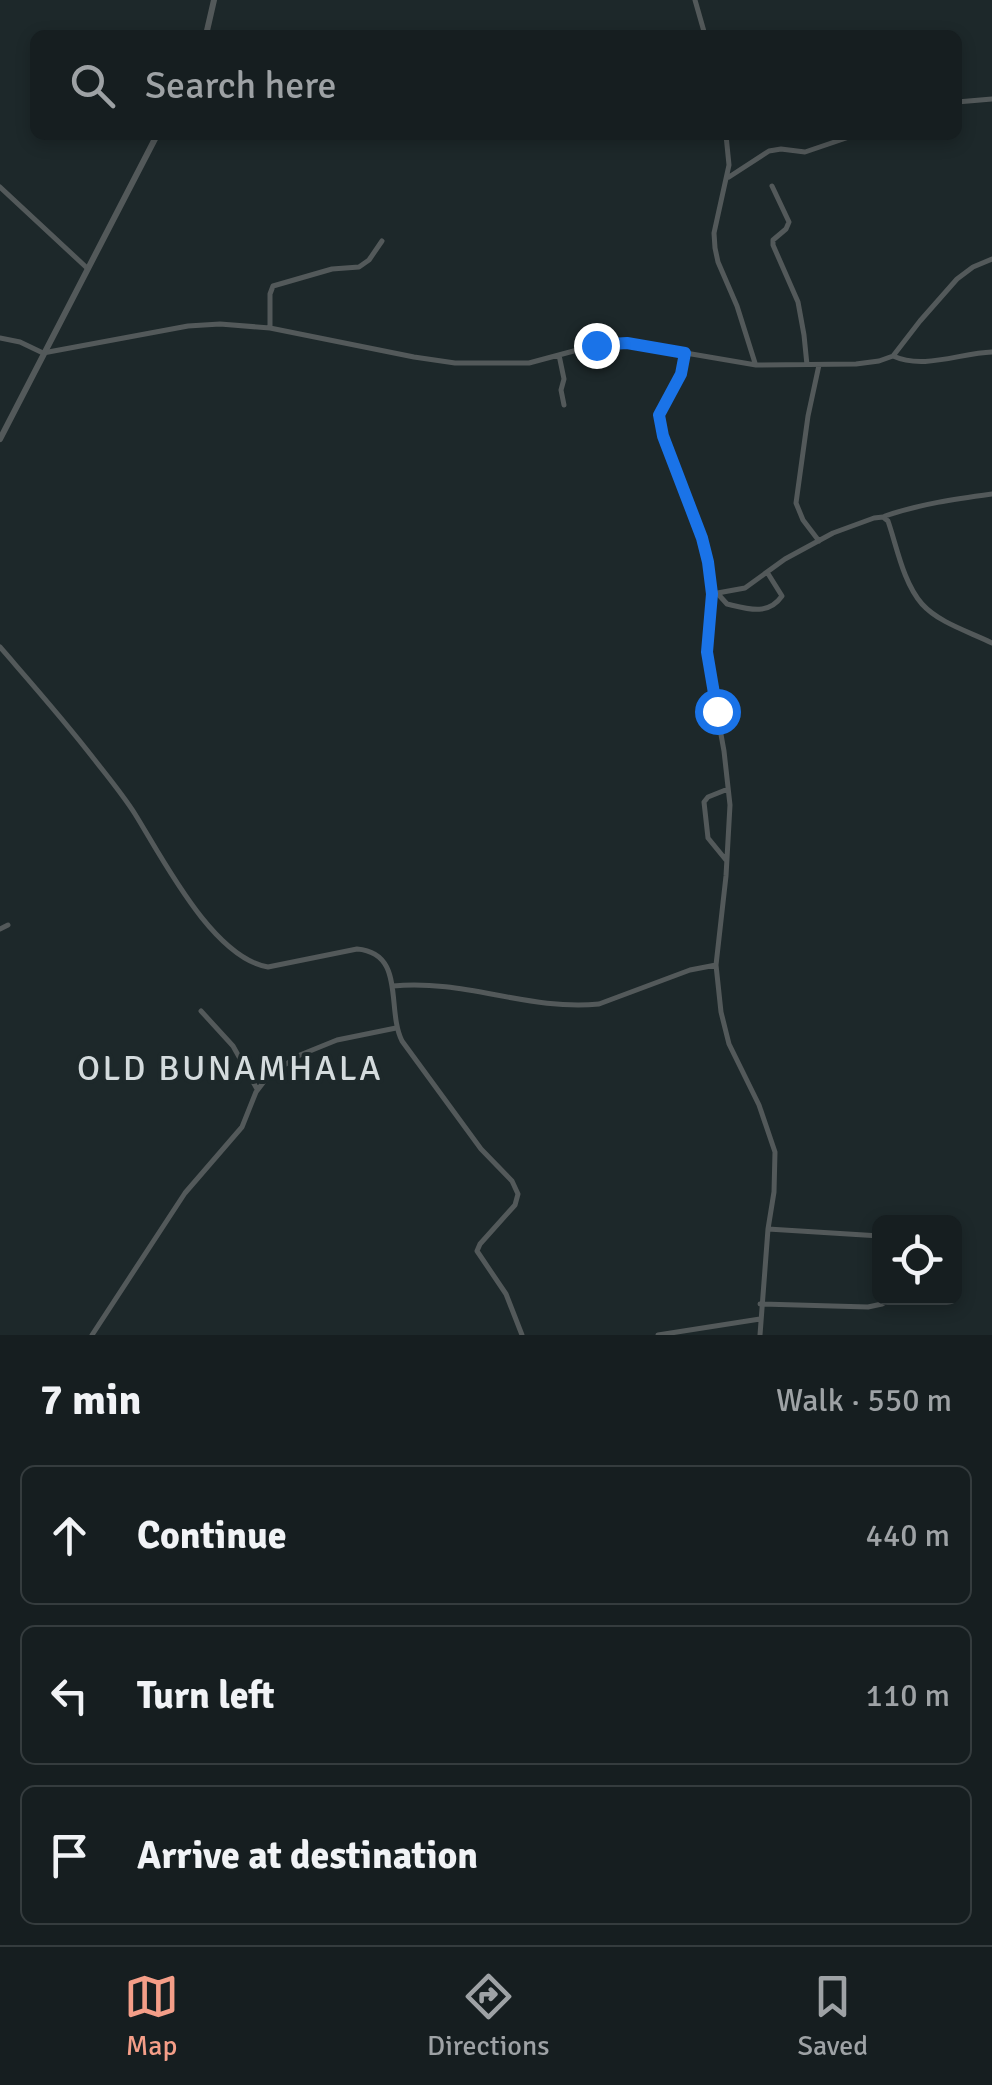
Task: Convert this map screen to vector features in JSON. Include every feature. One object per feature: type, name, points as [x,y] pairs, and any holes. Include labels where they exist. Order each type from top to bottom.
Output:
[{"type":"street","points":[[207,30],[214,0]]},
{"type":"street","points":[[695,0],[704,30]]},
{"type":"street","points":[[962,102],[992,100]]},
{"type":"street","points":[[0,440],[154,140]]},
{"type":"street","points":[[727,140],[729,162],[714,233],[715,248],[756,364]]},
{"type":"street","points":[[727,178],[769,150],[805,152],[840,140]]},
{"type":"street","points":[[772,186],[788,222],[773,245],[798,302],[806,365]]},
{"type":"street","points":[[0,187],[87,268]]},
{"type":"street","points":[[270,328],[273,286],[332,268],[365,264],[382,242]]},
{"type":"street","points":[[0,338],[44,353],[206,324],[270,328],[414,358],[455,362],[529,363],[596,345],[627,343],[756,364],[878,361],[894,356],[957,279],[992,260]]},
{"type":"street","points":[[894,356],[924,362],[992,352]]},
{"type":"street","points":[[685,353],[681,374],[659,415],[702,538],[715,594],[707,652],[730,811],[716,965],[721,1012],[729,1044],[775,1152],[760,1335]]},
{"type":"street","points":[[559,354],[564,405]]},
{"type":"street","points":[[819,365],[796,504],[819,541]]},
{"type":"street","points":[[715,594],[744,588],[785,559],[874,518],[942,501],[992,494]]},
{"type":"street","points":[[882,517],[888,521],[906,574],[922,603],[936,616],[992,644]]},
{"type":"street","points":[[715,594],[727,604],[758,610],[772,607],[782,596],[766,572]]},
{"type":"street","points":[[0,647],[131,809],[194,908],[244,959],[268,967],[357,950],[371,950],[381,959],[393,986],[396,1028],[412,1056],[518,1194],[515,1205],[477,1252],[506,1294],[522,1335]]},
{"type":"street","points":[[726,860],[708,838],[704,802],[728,789]]},
{"type":"street","points":[[393,986],[440,985],[544,1004],[584,1006],[716,965]]},
{"type":"street","points":[[200,1011],[234,1046],[258,1089]]},
{"type":"street","points":[[92,1335],[185,1193],[238,1133],[268,1075],[300,1055],[338,1040],[396,1028]]},
{"type":"street","points":[[768,1229],[872,1236]]},
{"type":"street","points":[[760,1304],[877,1305]]},
{"type":"street","points":[[658,1335],[760,1318]]},
{"type":"district","name":"OLD BUNAMHALA","points":[[230,1068]]},
{"type":"route","points":[[596,345],[627,343],[685,353],[681,374],[659,415],[708,562],[712,594],[707,652],[717,711]]}]
